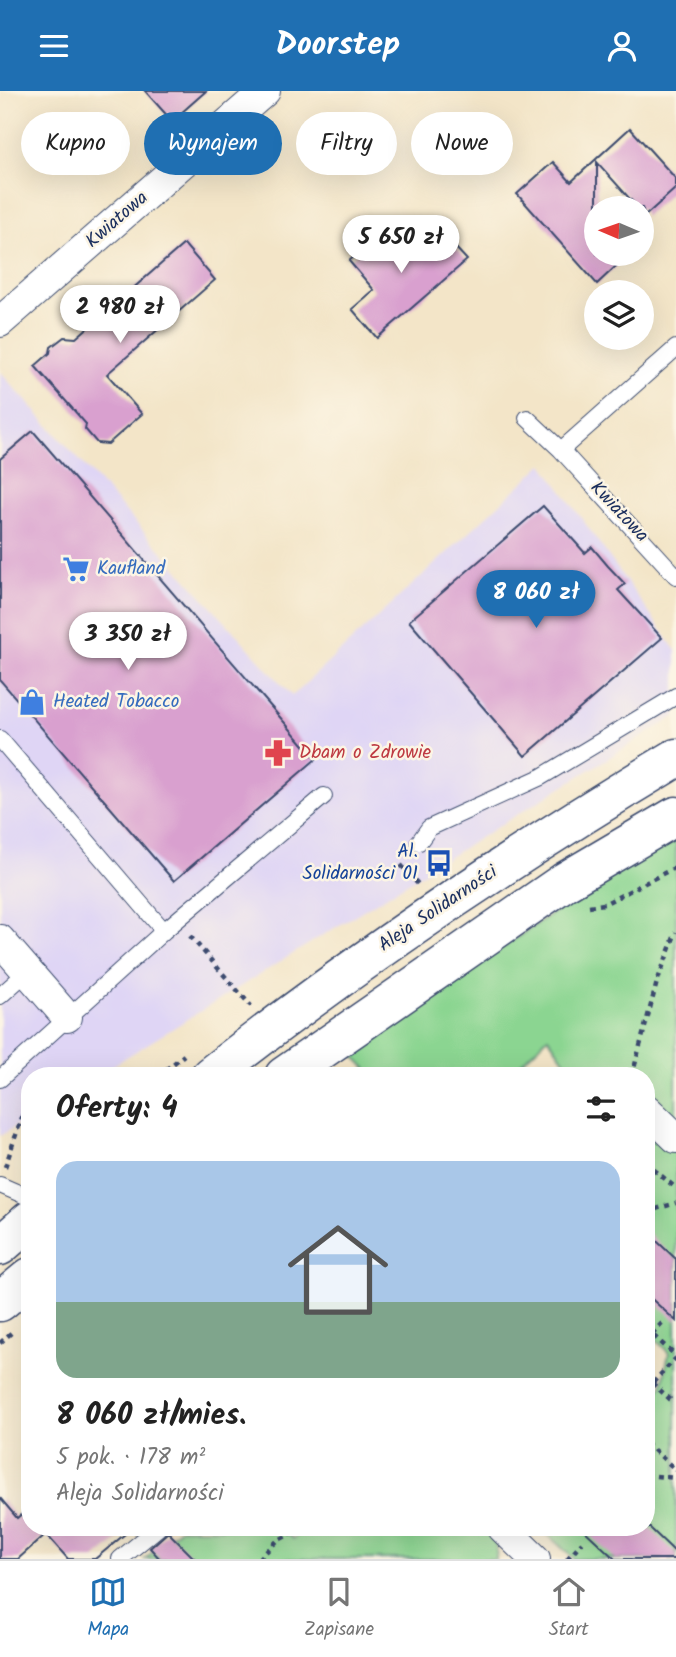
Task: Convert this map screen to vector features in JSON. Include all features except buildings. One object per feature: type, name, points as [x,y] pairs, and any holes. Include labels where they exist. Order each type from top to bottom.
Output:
[{"type":"main road","name":"Aleja Solidarności","points":[[221,1067],[309,998],[429,913],[576,817],[676,758]]},
{"type":"main road","points":[[297,1067],[564,883],[676,816]]},
{"type":"main road","points":[[0,1246],[21,1228]]},
{"type":"main road","points":[[0,1302],[21,1284]]},
{"type":"street","name":"Kwiatowa","points":[[0,322],[265,91]]},
{"type":"street","points":[[0,940],[67,1017]]},
{"type":"street","points":[[655,1118],[676,1138]]},
{"type":"street","points":[[511,1536],[535,1559]]},
{"type":"lane","points":[[561,450],[676,348]]},
{"type":"lane","name":"Kwiatowa","points":[[527,418],[561,450],[676,576]]},
{"type":"lane","points":[[419,842],[429,828],[541,777],[676,696]]},
{"type":"lane","points":[[0,739],[164,931]]},
{"type":"lane","points":[[0,1079],[164,931],[324,796]]},
{"type":"lane","points":[[0,996],[27,972]]},
{"type":"lane","points":[[0,1185],[21,1194]]},
{"type":"lane","points":[[120,1559],[148,1536]]},
{"type":"path","points":[[401,865],[418,884]]},
{"type":"path","points":[[584,906],[604,904],[676,867]]},
{"type":"path","points":[[634,1067],[657,982],[676,932]]},
{"type":"path","points":[[238,991],[251,1006]]},
{"type":"path","points":[[5,1168],[21,1121]]},
{"type":"path","points":[[655,1170],[676,1188]]},
{"type":"path","points":[[655,1209],[676,1203]]},
{"type":"path","points":[[655,1331],[662,1323]]},
{"type":"path","points":[[655,1337],[676,1357],[655,1380]]},
{"type":"path","points":[[655,1386],[672,1401]]},
{"type":"path","points":[[655,1451],[676,1471]]},
{"type":"path","points":[[655,1476],[676,1478]]},
{"type":"path","points":[[259,1559],[286,1536]]},
{"type":"path","points":[[567,1559],[582,1542]]},
{"type":"shaded area","points":[[0,372],[292,696],[543,464],[676,651],[676,716],[110,1067],[21,1067],[21,1123],[0,1136]]},
{"type":"green space","points":[[676,841],[676,1559],[574,1559],[549,1536],[655,1536],[655,1394],[662,1386],[669,1353],[655,1338],[655,1067],[569,1067],[548,1037],[517,1067],[365,1067],[349,1051],[612,873]]},
{"type":"green space","points":[[171,1536],[289,1536],[293,1539],[296,1536],[492,1536],[497,1540],[496,1559],[145,1559]]},
{"type":"place","name":"Kaufland","points":[[76,569]]},
{"type":"place","name":"Heated Tobacco","points":[[32,702]]},
{"type":"place","name":"Dbam o Zdrowie","points":[[278,753]]},
{"type":"place","name":"Al. Solidarności 01","points":[[439,863]]}]
